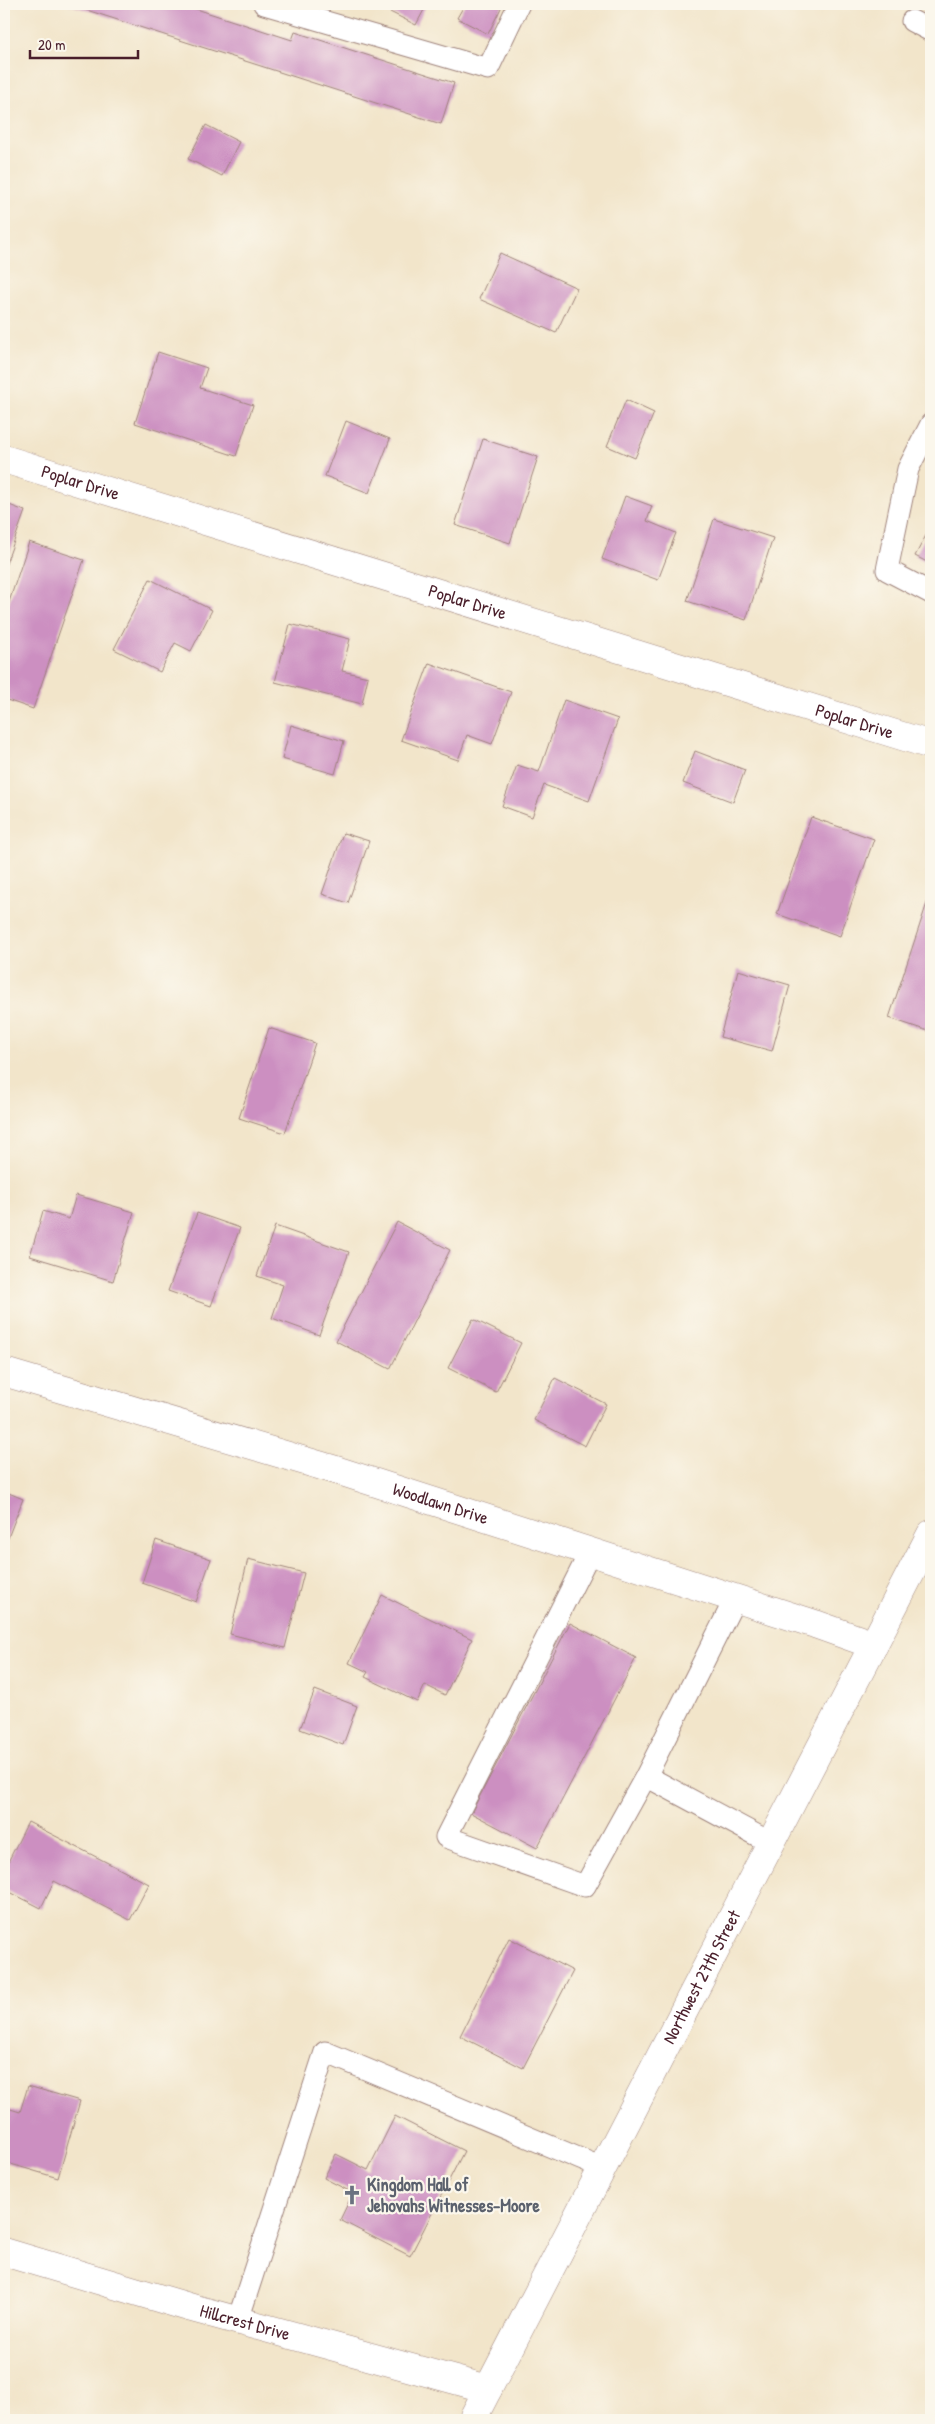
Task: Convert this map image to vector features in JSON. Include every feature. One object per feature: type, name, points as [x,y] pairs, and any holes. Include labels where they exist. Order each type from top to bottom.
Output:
[{"type":"street","name":"Poplar Drive","points":[[4,459],[931,746]]},
{"type":"street","name":"Woodlawn Drive","points":[[4,1372],[339,1471],[815,1624],[874,1645]]},
{"type":"street","name":"Northwest 27th Street","points":[[472,2420],[931,1534]]},
{"type":"street","name":"Hillcrest Drive","points":[[4,2252],[238,2320],[488,2388]]},
{"type":"lane","points":[[264,4],[488,69],[519,4]]},
{"type":"lane","points":[[912,21],[931,31]]},
{"type":"lane","points":[[931,424],[908,469],[887,570],[931,593]]},
{"type":"lane","points":[[590,1552],[446,1837],[585,1886],[646,1776],[735,1599]]},
{"type":"lane","points":[[646,1776],[771,1843]]},
{"type":"lane","points":[[238,2320],[325,2052],[602,2168]]},
{"type":"building","points":[[68,4],[181,4],[292,40],[295,32],[454,83],[441,124]]},
{"type":"building","points":[[389,4],[427,4],[416,25],[386,10]]},
{"type":"building","points":[[465,4],[503,4],[488,34],[457,18]]},
{"type":"building","points":[[206,125],[239,142],[222,176],[188,159]]},
{"type":"building","points":[[500,253],[577,288],[556,333],[479,299]]},
{"type":"building","points":[[158,352],[207,368],[200,388],[253,405],[236,456],[135,423]]},
{"type":"building","points":[[626,400],[654,413],[635,458],[607,446]]},
{"type":"building","points":[[346,421],[390,439],[369,493],[325,476]]},
{"type":"building","points":[[483,439],[538,457],[510,543],[455,525]]},
{"type":"building","points":[[625,496],[652,506],[647,521],[676,533],[658,580],[602,559]]},
{"type":"building","points":[[4,503],[25,511],[4,569]]},
{"type":"building","points":[[714,519],[773,538],[746,620],[687,601]]},
{"type":"building","points":[[931,526],[931,564],[915,556]]},
{"type":"building","points":[[29,542],[84,560],[33,709],[4,699],[4,617]]},
{"type":"building","points":[[150,579],[212,610],[191,651],[175,643],[160,672],[114,649]]},
{"type":"building","points":[[290,624],[350,639],[342,671],[368,677],[362,704],[275,682]]},
{"type":"building","points":[[429,663],[511,692],[492,744],[467,735],[458,760],[401,740]]},
{"type":"building","points":[[564,700],[618,719],[589,801],[544,785],[532,817],[502,806],[517,765],[539,772]]},
{"type":"building","points":[[291,725],[344,741],[335,774],[282,759]]},
{"type":"building","points":[[695,751],[745,770],[733,802],[683,783]]},
{"type":"building","points":[[811,817],[874,839],[840,936],[777,914]]},
{"type":"building","points":[[343,833],[369,841],[348,903],[322,894]]},
{"type":"building","points":[[931,891],[931,1032],[889,1018]]},
{"type":"building","points":[[738,970],[790,985],[772,1051],[720,1037]]},
{"type":"building","points":[[269,1028],[315,1043],[285,1133],[239,1118]]},
{"type":"building","points":[[76,1195],[134,1212],[113,1281],[30,1256],[43,1211],[69,1219]]},
{"type":"building","points":[[197,1213],[240,1228],[211,1306],[168,1291]]},
{"type":"building","points":[[397,1222],[450,1250],[390,1369],[336,1341]]},
{"type":"building","points":[[275,1226],[349,1252],[319,1335],[272,1318],[283,1285],[257,1276]]},
{"type":"building","points":[[473,1319],[521,1343],[496,1392],[448,1368]]},
{"type":"building","points":[[555,1378],[606,1404],[585,1446],[534,1420]]},
{"type":"building","points":[[4,1491],[23,1499],[4,1548]]},
{"type":"building","points":[[156,1540],[211,1559],[196,1602],[142,1583]]},
{"type":"building","points":[[248,1559],[304,1573],[285,1648],[230,1634]]},
{"type":"building","points":[[382,1595],[472,1639],[445,1695],[425,1685],[417,1702],[365,1677],[368,1672],[349,1663]]},
{"type":"building","points":[[570,1623],[636,1658],[537,1848],[471,1813]]},
{"type":"building","points":[[315,1690],[357,1706],[343,1745],[300,1729]]},
{"type":"building","points":[[28,1822],[149,1884],[130,1920],[54,1881],[41,1908],[4,1889],[4,1870]]},
{"type":"building","points":[[509,1938],[573,1971],[523,2068],[460,2036]]},
{"type":"building","points":[[28,2086],[80,2101],[58,2178],[4,2162],[4,2107],[20,2112]]},
{"type":"building","points":[[395,2116],[464,2151],[410,2256],[340,2220],[353,2193],[324,2178],[336,2154],[368,2170]]},
{"type":"place","name":"Kingdom Hall of Jehovahs Witnesses-Moore","points":[[352,2195]]}]
